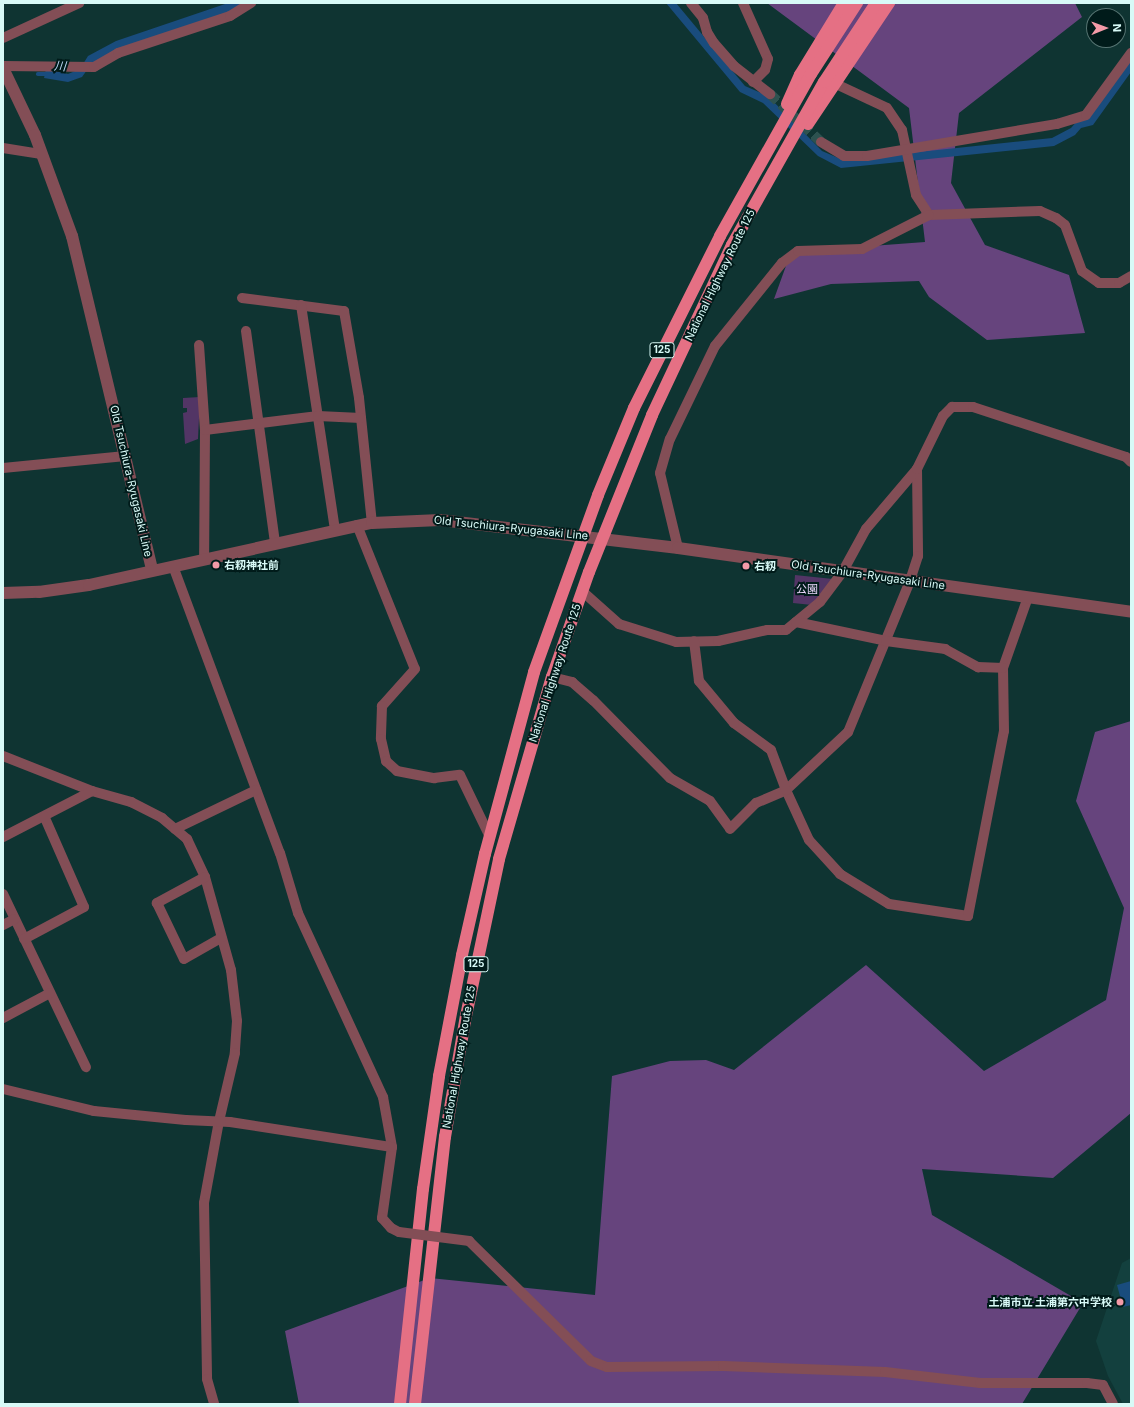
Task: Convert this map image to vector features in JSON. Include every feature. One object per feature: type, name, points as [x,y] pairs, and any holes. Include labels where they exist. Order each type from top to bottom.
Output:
[{"type":"highway","points":[[757,171],[800,75],[844,3]]},
{"type":"highway","name":"National Highway Route 125","points":[[400,1404],[423,1189],[440,1076],[462,955],[490,837],[534,672],[583,536],[634,408],[693,288],[757,171],[811,74],[857,3]]},
{"type":"highway","name":"National Highway Route 125","points":[[415,1404],[445,1137],[466,1016],[500,859],[552,677],[602,538],[652,415],[732,245],[824,82],[876,3]]},
{"type":"highway","points":[[770,177],[836,84],[890,3]]},
{"type":"street","points":[[3,38],[79,3]]},
{"type":"street","points":[[3,67],[94,67],[118,53],[230,16],[251,3]]},
{"type":"street","points":[[691,3],[703,18],[707,32],[714,43],[753,82],[770,94]]},
{"type":"street","points":[[743,3],[768,59],[765,70],[753,82]]},
{"type":"street","points":[[821,142],[844,156],[867,156],[1057,124],[1086,115],[1131,53]]},
{"type":"street","name":"Old Tsuchiura-Ryugasaki Line","points":[[3,67],[42,154],[72,236],[152,570],[372,522],[440,520],[678,548],[1028,596],[1131,612]]},
{"type":"street","points":[[836,84],[887,108],[902,130],[916,195],[929,215]]},
{"type":"street","points":[[3,148],[42,154]]},
{"type":"street","points":[[678,548],[660,473],[670,439],[715,346],[782,263],[798,251],[862,249],[929,215],[1040,211],[1056,218],[1065,225],[1082,271],[1099,283],[1118,283],[1131,276]]},
{"type":"street","points":[[242,298],[301,304],[344,311],[361,418],[372,522]]},
{"type":"street","points":[[301,304],[335,530]]},
{"type":"street","points":[[246,331],[275,542]]},
{"type":"street","points":[[199,345],[205,430],[204,558]]},
{"type":"street","points":[[582,591],[618,624],[676,642],[718,641],[768,630],[786,630],[820,602],[843,571],[866,529],[917,469],[943,416],[952,407],[961,405],[1126,457],[1131,462]]},
{"type":"street","points":[[205,430],[318,416],[361,418]]},
{"type":"street","points":[[3,468],[125,456]]},
{"type":"street","points":[[552,677],[572,682],[578,686],[670,778],[710,801],[730,829],[756,803],[786,790],[848,732],[910,581],[918,556],[917,469]]},
{"type":"street","points":[[357,525],[415,669],[382,706],[381,739],[386,761],[397,771],[434,778],[460,775],[490,837]]},
{"type":"street","points":[[173,566],[256,790],[298,913],[383,1097],[392,1147],[382,1218],[391,1228],[399,1232],[469,1241],[591,1361],[607,1367],[723,1366],[885,1372],[980,1383],[1087,1383],[1103,1385],[1112,1404]]},
{"type":"street","points":[[3,593],[39,592],[89,586],[152,570]]},
{"type":"street","points":[[694,641],[699,682],[734,723],[771,750],[786,790],[809,840],[840,874],[889,904],[968,916],[1004,731],[1003,668],[1028,596]]},
{"type":"street","points":[[796,622],[886,641],[945,649],[978,667],[1003,668]]},
{"type":"street","points":[[3,756],[92,791],[131,802],[162,818],[191,846],[205,877],[231,970],[237,1021],[235,1053],[219,1121],[204,1203],[207,1379],[214,1404]]},
{"type":"street","points":[[175,829],[256,790]]},
{"type":"street","points":[[3,837],[92,791]]},
{"type":"street","points":[[24,938],[84,907],[44,816]]},
{"type":"street","points":[[205,877],[157,903],[184,959],[221,938]]},
{"type":"street","points":[[3,894],[86,1067]]},
{"type":"street","points":[[3,925],[15,919]]},
{"type":"street","points":[[3,1018],[50,993]]},
{"type":"street","points":[[3,1089],[94,1111],[186,1120],[219,1121],[392,1147]]},
{"type":"shaded area","points":[[767,3],[1075,3],[1082,17],[959,113],[951,183],[985,245],[1069,275],[1085,333],[987,340],[929,297],[919,281],[831,284],[774,299],[791,252],[925,242],[909,108]]},
{"type":"shaded area","points":[[1131,721],[1131,1113],[1053,1178],[922,1169],[932,1215],[1083,1303],[1022,1404],[299,1404],[285,1331],[430,1278],[595,1295],[612,1076],[670,1061],[706,1060],[734,1070],[866,965],[984,1071],[1106,1000],[1124,908],[1076,801],[1095,732]]},
{"type":"shaded area","name":"土浦市立 土浦第六中学校","points":[[1131,1258],[1131,1404],[1123,1404],[1108,1376],[1096,1341],[1122,1263]]},
{"type":"green space","points":[[200,397],[198,439],[185,444],[183,413],[187,412],[187,408],[183,408],[183,398]]},
{"type":"green space","name":"公園","points":[[795,575],[833,579],[812,605],[793,603]]},
{"type":"water","name":"川","points":[[228,3],[243,3],[229,12],[92,63],[82,77],[68,82],[44,78],[46,69],[68,74],[80,69],[88,56],[116,41]]},
{"type":"water","points":[[666,3],[676,3],[745,86],[768,96],[822,151],[843,160],[1052,138],[1071,128],[1131,59],[1131,72],[1093,125],[1081,128],[1075,135],[1054,146],[841,168],[818,156],[763,103],[740,92]]},
{"type":"water","points":[[1131,1281],[1131,1305],[1123,1307],[1117,1285]]},
{"type":"waterway","name":"川","points":[[38,74],[49,74]]},
{"type":"tunnel","points":[[770,94],[821,142]]},
{"type":"place","name":"右籾神社前","points":[[216,565]]},
{"type":"place","name":"右籾","points":[[746,566]]},
{"type":"place","name":"土浦市立 土浦第六中学校","points":[[1120,1302]]}]
